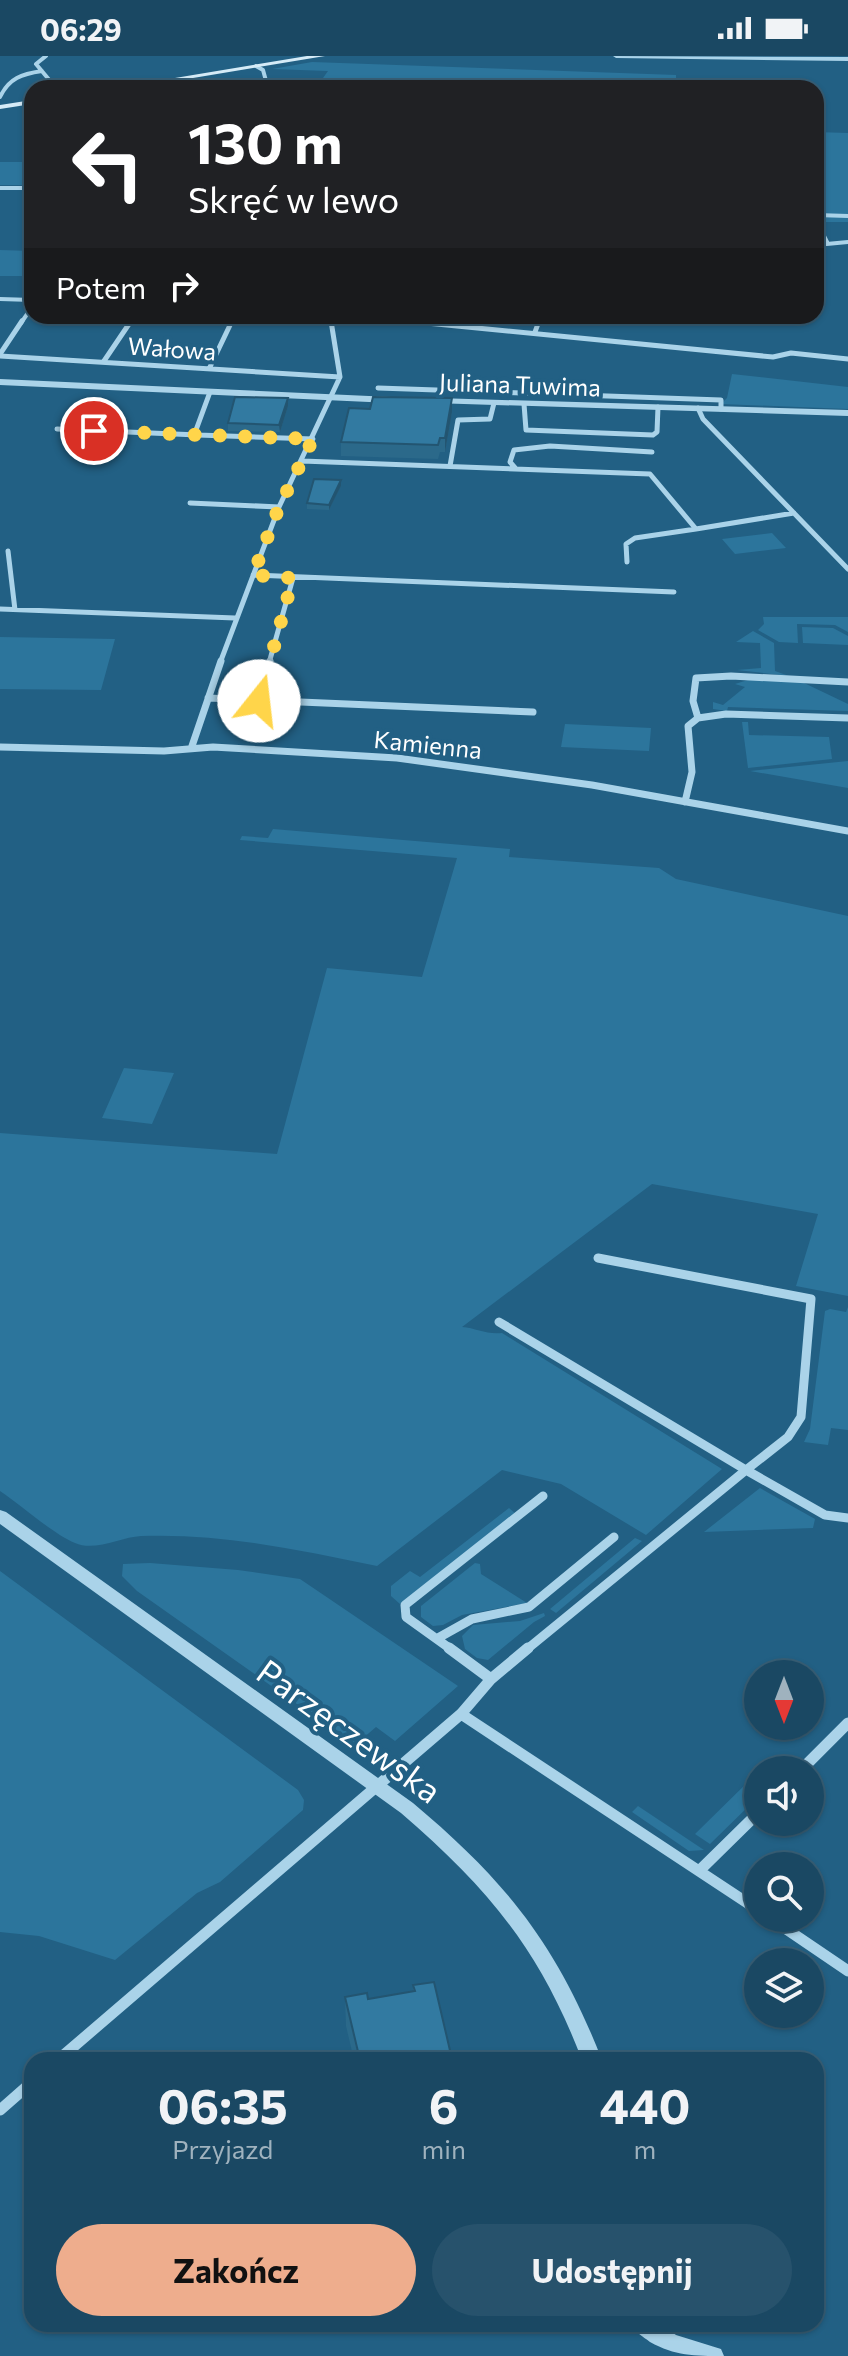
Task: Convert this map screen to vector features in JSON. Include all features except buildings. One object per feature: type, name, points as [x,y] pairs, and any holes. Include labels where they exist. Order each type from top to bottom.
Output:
[{"type":"main road","points":[[169,80],[321,56]]},
{"type":"main road","points":[[0,107],[24,103]]},
{"type":"street","points":[[46,56],[36,63],[49,80]]},
{"type":"street","points":[[616,56],[848,59]]},
{"type":"street","points":[[256,66],[263,70],[266,80]]},
{"type":"street","points":[[0,97],[3,88],[18,74],[42,71]]},
{"type":"street","points":[[0,188],[24,188]]},
{"type":"street","points":[[824,217],[848,216]]},
{"type":"street","points":[[824,235],[827,242]]},
{"type":"street","points":[[824,243],[848,242]]},
{"type":"street","points":[[0,299],[24,300]]},
{"type":"street","points":[[0,355],[24,319]]},
{"type":"street","points":[[104,361],[129,324]]},
{"type":"street","points":[[209,369],[230,324]]},
{"type":"street","points":[[192,746],[235,618],[279,507],[340,377],[331,324]]},
{"type":"street","points":[[444,324],[773,357],[791,353],[848,359]]},
{"type":"street","points":[[535,332],[538,324]]},
{"type":"street","name":"Wałowa","points":[[0,355],[340,377]]},
{"type":"street","name":"Juliana Tuwima","points":[[0,382],[397,400]]},
{"type":"street","points":[[378,388],[721,400],[721,409]]},
{"type":"street","points":[[414,389],[416,401]]},
{"type":"street","points":[[198,435],[196,430],[210,392]]},
{"type":"street","name":"Juliana Tuwima","points":[[416,401],[848,413]]},
{"type":"street","points":[[450,466],[458,420],[490,419],[494,403]]},
{"type":"street","points":[[524,404],[526,430],[653,435],[657,432],[658,407]]},
{"type":"street","points":[[698,408],[703,419],[848,569]]},
{"type":"street","points":[[57,429],[313,439]]},
{"type":"street","points":[[516,469],[510,462],[514,450],[550,446],[652,452]]},
{"type":"street","points":[[302,461],[650,474],[696,529]]},
{"type":"street","points":[[190,503],[279,507]]},
{"type":"street","points":[[627,562],[626,544],[635,538],[794,513]]},
{"type":"street","points":[[8,551],[15,610]]},
{"type":"street","points":[[253,575],[674,592]]},
{"type":"street","points":[[259,701],[293,578]]},
{"type":"street","points":[[0,609],[235,618]]},
{"type":"street","points":[[698,718],[693,701],[693,681],[696,678],[731,676],[848,682]]},
{"type":"street","points":[[208,698],[533,712]]},
{"type":"street","points":[[685,802],[692,772],[688,726],[698,718],[726,714],[848,718]]},
{"type":"street","name":"Kamienna","points":[[0,747],[164,751],[192,746],[397,758],[499,770],[848,831]]},
{"type":"street","points":[[67,2052],[461,1714],[491,1679],[788,1437],[801,1417],[811,1299],[598,1258]]},
{"type":"street","points":[[499,1322],[825,1515],[848,1518]]},
{"type":"street","points":[[491,1679],[406,1617],[405,1605],[543,1496]]},
{"type":"street","name":"Parzęczewska","points":[[0,1516],[407,1808],[467,1859],[532,1935],[573,2011],[589,2052]]},
{"type":"street","points":[[438,1638],[467,1619],[512,1613],[529,1607],[614,1537]]},
{"type":"street","points":[[461,1714],[744,1900]]},
{"type":"street","points":[[815,1756],[848,1723]]},
{"type":"street","points":[[700,1870],[744,1827]]},
{"type":"street","points":[[791,1932],[848,1971]]},
{"type":"street","points":[[0,2110],[24,2089]]},
{"type":"street","points":[[654,2332],[670,2343],[713,2356]]},
{"type":"shaded area","points":[[312,62],[676,75],[676,80],[322,80],[328,71],[272,69]]},
{"type":"shaded area","points":[[824,132],[848,133],[848,222],[824,222]]},
{"type":"shaded area","points":[[0,162],[24,162],[24,185],[0,185]]},
{"type":"shaded area","points":[[0,250],[24,251],[24,276],[0,276]]},
{"type":"shaded area","points":[[732,374],[848,387],[848,409],[721,404],[727,398]]},
{"type":"shaded area","points":[[772,533],[786,548],[735,554],[722,539]]},
{"type":"shaded area","points":[[763,617],[848,617],[848,632],[835,625],[797,624],[798,643],[779,642],[758,630],[764,624]]},
{"type":"shaded area","points":[[802,627],[833,628],[848,636],[848,645],[803,643]]},
{"type":"shaded area","points":[[753,631],[774,643],[775,671],[789,676],[737,670],[761,668],[760,643],[736,642]]},
{"type":"shaded area","points":[[0,637],[115,639],[101,690],[0,689]]},
{"type":"shaded area","points":[[751,679],[802,682],[848,704],[848,711],[713,709],[713,702],[723,705],[745,687],[735,684]]},
{"type":"shaded area","points":[[742,722],[748,722],[749,735],[829,737],[832,759],[748,768]]},
{"type":"shaded area","points":[[565,724],[651,728],[649,751],[561,747]]},
{"type":"shaded area","points":[[848,761],[848,788],[750,771]]},
{"type":"shaded area","points":[[273,829],[510,849],[509,857],[659,868],[676,879],[848,916],[848,1296],[796,1286],[818,1214],[652,1184],[462,1327],[502,1333],[722,1469],[646,1535],[561,1484],[502,1470],[377,1566],[260,1544],[201,1537],[141,1536],[99,1545],[83,1545],[57,1533],[0,1491],[0,1133],[277,1154],[327,968],[422,977],[457,858],[240,840],[242,836],[268,838]]},
{"type":"shaded area","points":[[124,1068],[174,1073],[152,1124],[102,1118]]},
{"type":"shaded area","points":[[848,1307],[848,1430],[831,1428],[828,1445],[804,1442],[810,1429],[825,1311],[846,1312]]},
{"type":"shaded area","points":[[760,1488],[815,1519],[813,1528],[704,1532]]},
{"type":"shaded area","points":[[509,1508],[516,1514],[400,1604],[391,1596],[391,1586],[410,1571],[420,1577]]},
{"type":"shaded area","points":[[635,1538],[642,1541],[556,1613],[550,1609]]},
{"type":"shaded area","points":[[150,1563],[300,1579],[458,1686],[395,1741],[376,1727],[355,1745],[137,1591],[122,1576],[123,1564]]},
{"type":"shaded area","points":[[475,1563],[480,1564],[481,1574],[527,1603],[462,1615],[443,1625],[433,1626],[421,1617],[421,1606]]},
{"type":"shaded area","points":[[0,1571],[298,1790],[304,1800],[303,1810],[220,1882],[197,1893],[115,1960],[39,1936],[0,1932]]},
{"type":"shaded area","points":[[544,1613],[545,1616],[488,1660],[477,1658],[465,1649],[462,1636],[473,1625],[520,1621]]},
{"type":"shaded area","points":[[744,1786],[744,1811],[710,1844],[695,1834]]},
{"type":"shaded area","points":[[638,1806],[704,1850],[689,1851],[632,1812]]},
{"type":"route","points":[[94,431],[313,439],[279,507],[253,575],[293,578],[259,701]]}]
